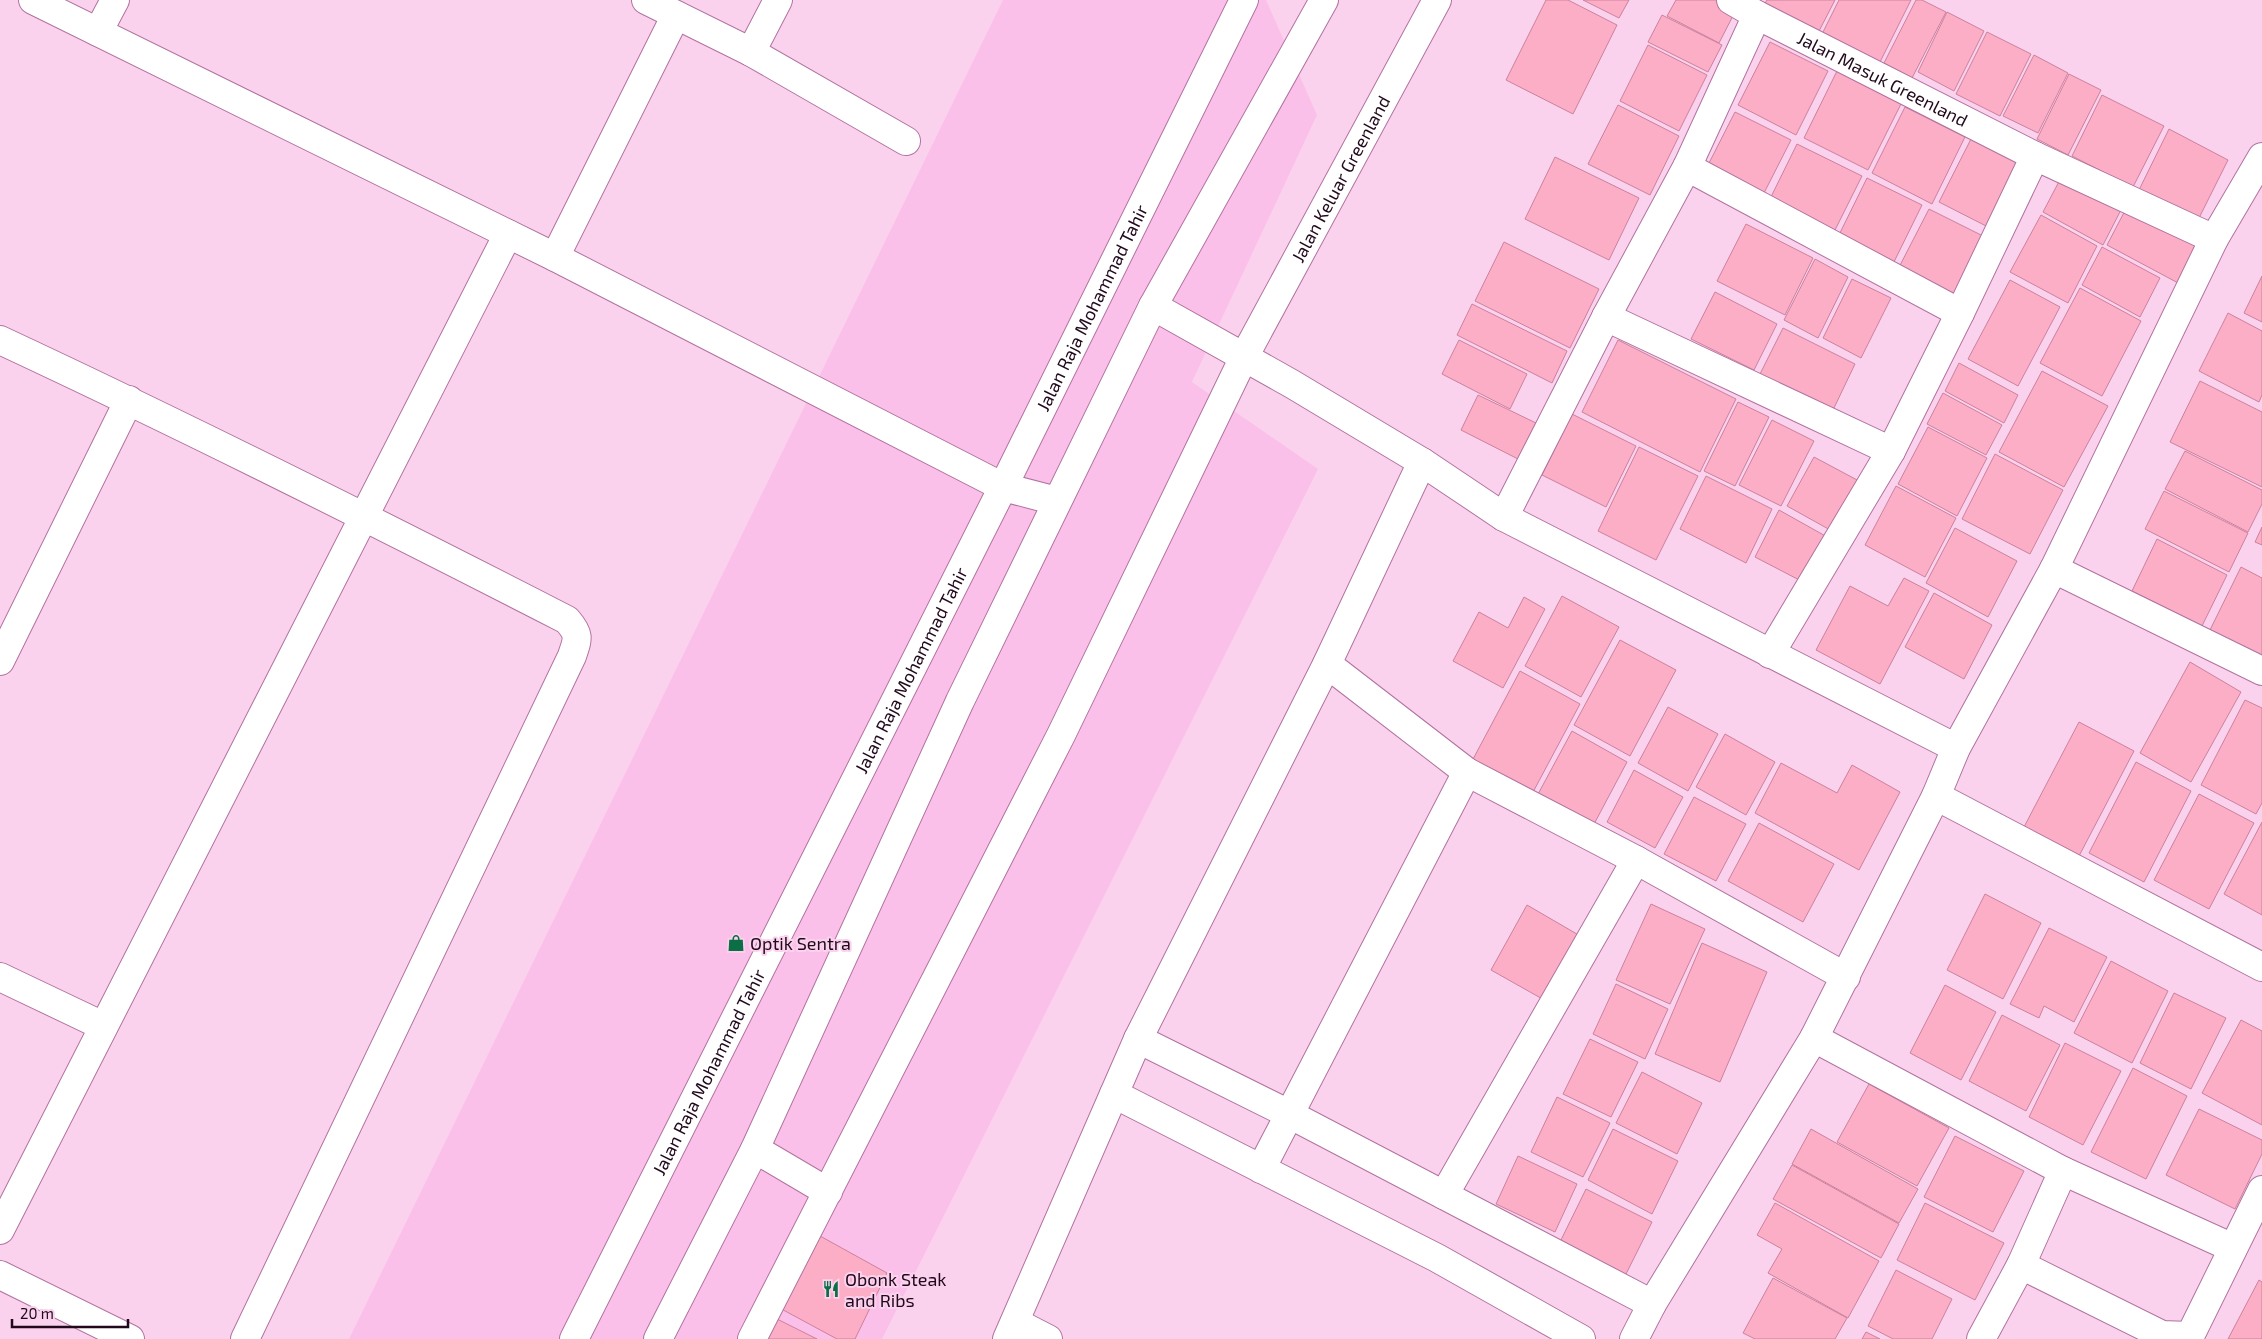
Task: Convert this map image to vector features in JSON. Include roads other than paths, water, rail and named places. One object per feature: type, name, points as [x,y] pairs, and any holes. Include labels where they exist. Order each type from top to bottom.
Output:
[{"type":"street","points":[[33,0],[555,257],[1003,487],[1057,501]]},
{"type":"street","points":[[98,32],[115,0]]},
{"type":"street","points":[[646,0],[751,52],[906,141]]},
{"type":"street","points":[[751,52],[778,0]]},
{"type":"street","name":"Jalan Raja Mohammad Tahir","points":[[574,1339],[1003,487],[1244,0]]},
{"type":"street","points":[[658,1339],[756,1149],[960,701],[1057,501],[1154,306],[1324,0]]},
{"type":"street","name":"Jalan Keluar Greenland","points":[[752,1339],[1061,735],[1244,357],[1437,0]]},
{"type":"street","name":"Jalan Masuk Greenland","points":[[1732,0],[1757,15],[2036,156],[2214,239]]},
{"type":"street","points":[[555,257],[676,15]]},
{"type":"street","points":[[1504,517],[1606,317],[1686,168],[1757,15]]},
{"type":"street","points":[[1770,654],[1891,450],[1960,314],[2036,156]]},
{"type":"street","points":[[1634,1339],[1652,1304],[1814,1038],[1936,796],[1956,748],[2054,569],[2214,239],[2262,157]]},
{"type":"street","points":[[1686,168],[1960,314]]},
{"type":"street","points":[[0,1230],[508,234]]},
{"type":"street","points":[[1154,306],[1422,462],[1504,517],[1956,748]]},
{"type":"street","points":[[1606,317],[1891,450]]},
{"type":"street","points":[[0,340],[129,400],[364,515],[567,620],[577,631],[577,641],[563,674],[245,1339]]},
{"type":"street","points":[[0,661],[129,400]]},
{"type":"street","points":[[1048,1339],[1011,1330],[1138,1039],[1327,664],[1422,462]]},
{"type":"street","points":[[2054,569],[2262,671]]},
{"type":"street","points":[[1327,664],[1468,772],[1636,860],[1846,977]]},
{"type":"street","points":[[1261,1169],[1468,772]]},
{"type":"street","points":[[1936,796],[2262,968]]},
{"type":"street","points":[[1444,1195],[1636,860]]},
{"type":"street","points":[[0,977],[103,1026]]},
{"type":"street","points":[[1814,1038],[2063,1171],[2233,1248]]},
{"type":"street","points":[[1138,1039],[1289,1114],[1652,1304]]},
{"type":"street","points":[[1114,1094],[1437,1258],[1581,1339]]},
{"type":"street","points":[[756,1149],[828,1192]]},
{"type":"street","points":[[1981,1339],[2021,1265],[2063,1171]]},
{"type":"street","points":[[2021,1265],[2162,1335],[2190,1336],[2262,1190]]},
{"type":"street","points":[[0,1275],[130,1339]]},
{"type":"place","name":"Optik Sentra","points":[[736,943]]},
{"type":"place","name":"Obonk Steak and Ribs","points":[[831,1289]]}]
